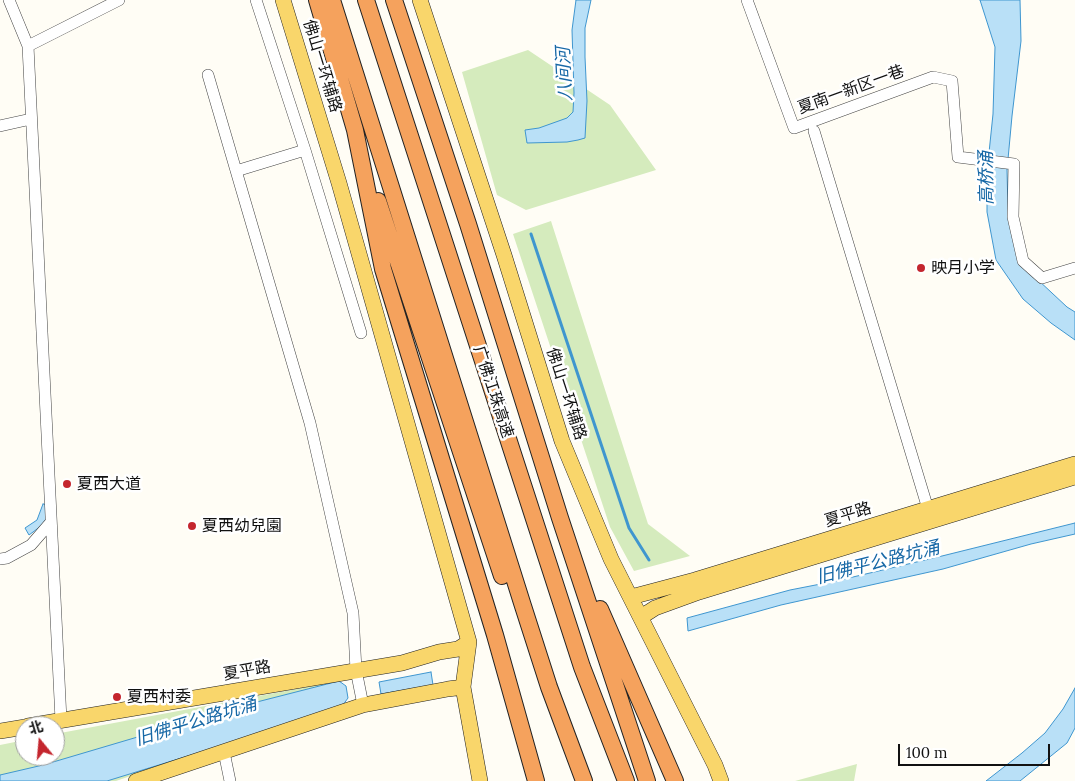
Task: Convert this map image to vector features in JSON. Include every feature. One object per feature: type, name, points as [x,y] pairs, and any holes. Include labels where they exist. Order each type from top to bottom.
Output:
[{"type":"highway","points":[[317,0],[355,130],[501,573],[537,647]]},
{"type":"highway","points":[[332,0],[549,686],[584,781]]},
{"type":"highway","name":"广佛江珠高速","points":[[366,0],[582,668],[626,781]]},
{"type":"highway","points":[[394,0],[468,224],[560,518],[647,781]]},
{"type":"highway","points":[[355,130],[383,270],[495,636],[536,781]]},
{"type":"highway","points":[[560,518],[675,781]]},
{"type":"main road","name":"佛山一环辅路","points":[[283,0],[339,183],[469,642],[463,688],[480,781]]},
{"type":"main road","name":"佛山一环辅路","points":[[420,0],[504,255],[562,441],[611,559],[715,765],[721,781]]},
{"type":"main road","name":"夏平路","points":[[631,597],[695,580],[1075,464]]},
{"type":"main road","name":"夏平路","points":[[640,617],[655,608],[699,592],[1075,477]]},
{"type":"main road","name":"夏平路","points":[[65,719],[402,663],[439,652],[458,649],[469,642]]},
{"type":"main road","points":[[136,781],[363,705],[448,689],[463,688]]},
{"type":"main road","name":"夏平路","points":[[0,731],[15,728]]},
{"type":"street","points":[[9,0],[28,46],[61,716]]},
{"type":"street","points":[[28,46],[119,0]]},
{"type":"street","points":[[256,0],[305,150],[361,333]]},
{"type":"street","name":"夏南一新区一巷","points":[[747,0],[794,128],[933,77],[952,81],[958,157],[1014,164],[1013,217],[1023,261],[1042,278],[1075,268]]},
{"type":"street","points":[[208,75],[310,423],[353,613],[356,670],[363,705]]},
{"type":"street","points":[[0,126],[31,119]]},
{"type":"street","points":[[814,131],[928,509]]},
{"type":"street","points":[[236,171],[305,150]]},
{"type":"street","points":[[0,559],[7,558],[32,545],[51,522]]},
{"type":"street","points":[[224,752],[230,781]]},
{"type":"green space","points":[[528,50],[610,105],[656,170],[526,210],[497,195],[462,72]]},
{"type":"green space","points":[[551,221],[648,524],[690,556],[634,571],[610,527],[513,234]]},
{"type":"green space","points":[[323,684],[330,708],[116,781],[0,781],[0,745],[15,742],[15,766],[65,766],[65,732]]},
{"type":"green space","points":[[857,764],[854,781],[795,781]]},
{"type":"water","points":[[576,0],[591,0],[585,28],[587,101],[585,138],[567,142],[527,143],[525,130],[539,128],[567,118],[573,112],[572,30]]},
{"type":"water","name":"高桥涌","points":[[980,0],[1020,0],[1021,41],[1007,170],[1008,209],[1018,245],[1037,279],[1075,312],[1075,340],[1051,323],[1023,299],[996,260],[987,212],[987,172],[993,114],[995,47]]},
{"type":"water","points":[[43,504],[49,505],[47,518],[41,526],[29,535],[25,528],[37,520]]},
{"type":"water","points":[[1075,523],[1075,534],[1031,544],[943,569],[781,605],[688,631],[687,618],[790,590],[836,581]]},
{"type":"water","points":[[431,672],[433,685],[381,694],[379,682]]},
{"type":"water","name":"旧佛平公路坑涌","points":[[339,681],[346,686],[348,698],[340,709],[107,781],[0,781],[0,775],[39,766],[65,766],[65,758],[249,704]]},
{"type":"water","points":[[1075,688],[1075,728],[1067,743],[1020,781],[986,781],[1045,733],[1063,709]]},
{"type":"waterway","points":[[531,234],[629,528],[649,560]]},
{"type":"place","name":"映月小学","points":[[921,268]]},
{"type":"place","name":"夏西大道","points":[[67,484]]},
{"type":"place","name":"夏西幼兒園","points":[[192,526]]},
{"type":"place","name":"夏西村委","points":[[117,697]]},
{"type":"water label","name":"八间河","points":[[565,74]]}]
